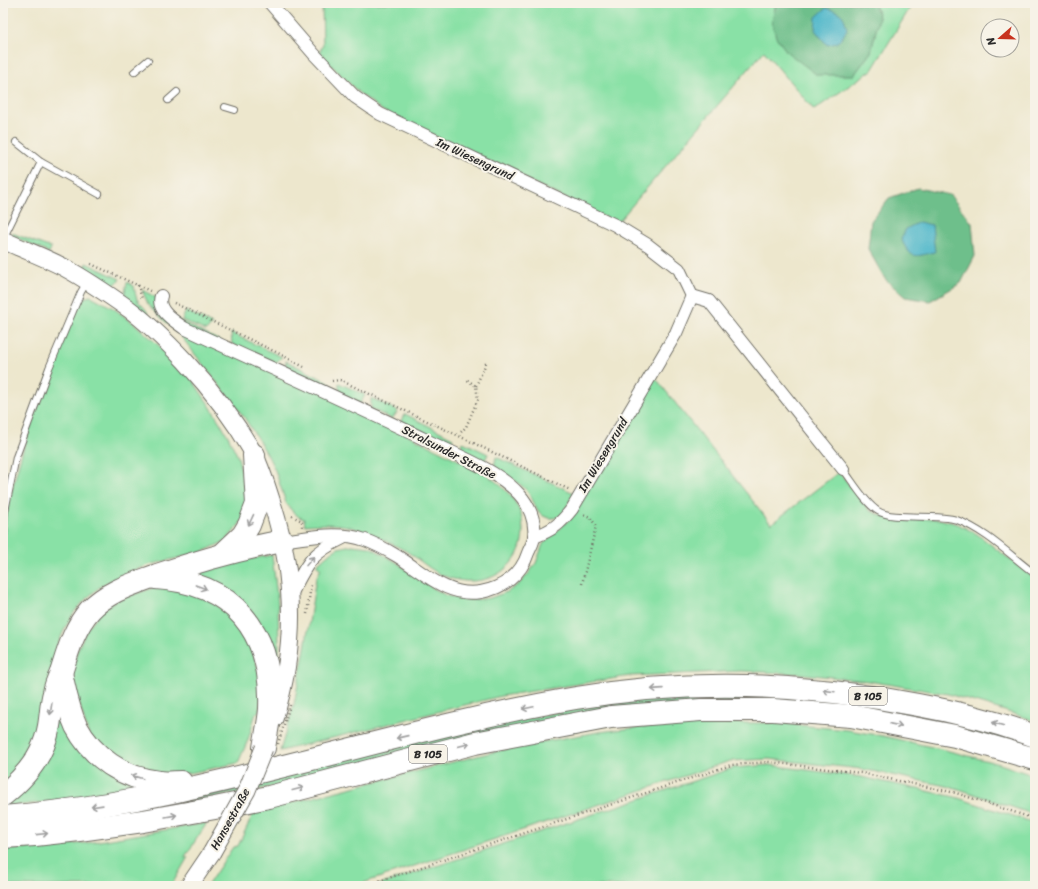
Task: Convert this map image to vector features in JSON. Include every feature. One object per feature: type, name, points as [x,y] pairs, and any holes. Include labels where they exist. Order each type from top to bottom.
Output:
[{"type":"highway","points":[[222,555],[242,535],[251,521],[257,504],[254,455]]},
{"type":"highway","points":[[3,795],[26,775],[35,762],[49,728],[54,693],[68,648],[79,626],[102,598],[116,590],[180,567],[252,547],[283,541]]},
{"type":"highway","points":[[150,578],[169,579],[201,587],[215,593],[228,601],[242,614],[252,628],[260,646],[266,666],[274,709],[264,748]]},
{"type":"highway","points":[[61,671],[68,705],[76,725],[87,743],[99,756],[112,766],[129,775],[161,782],[218,782]]},
{"type":"highway","name":"B 105","points":[[3,817],[114,804],[218,782],[397,738],[532,707],[579,698],[641,690],[759,686],[864,695],[937,708],[980,719],[1035,736]]},
{"type":"highway","name":"B 105","points":[[3,836],[35,835],[79,830],[208,810],[269,797],[475,743],[612,717],[701,710],[773,710],[851,716],[955,736],[1035,759]]},
{"type":"street","name":"Im Wiesengrund","points":[[270,3],[314,54],[355,97],[380,114],[615,225],[648,245],[679,269],[692,296],[676,333],[572,509],[560,523],[549,531],[534,537]]},
{"type":"street","points":[[3,240],[62,266],[88,281],[130,310],[170,346],[200,378],[223,407],[254,455],[268,490],[283,541],[288,569],[291,622],[290,644],[285,680],[274,709]]},
{"type":"street","name":"Stralsunder Straße","points":[[161,296],[159,300],[160,306],[184,328],[396,426],[494,474],[520,495],[528,507],[532,515],[534,537],[526,560],[518,572],[508,581],[495,588],[478,592],[463,592],[448,588],[432,580],[380,546],[363,540],[346,537],[321,537],[283,541]]},
{"type":"street","points":[[692,296],[709,301],[843,469]]},
{"type":"street","points":[[290,595],[304,568],[316,554],[325,547],[346,537]]},
{"type":"street","name":"Hansestraße","points":[[189,886],[212,852],[247,790],[264,748]]},
{"type":"lane","points":[[134,72],[148,60]]},
{"type":"lane","points":[[168,100],[177,92]]},
{"type":"lane","points":[[225,107],[235,110]]},
{"type":"lane","points":[[16,142],[41,162],[99,194]]},
{"type":"lane","points":[[3,240],[41,162]]},
{"type":"lane","points":[[3,521],[19,450],[49,368],[81,292],[88,281]]},
{"type":"lane","points":[[843,469],[871,505],[880,512],[892,515],[938,516],[956,520],[977,529],[1035,574]]},
{"type":"path","points":[[138,284],[306,368]]},
{"type":"path","points":[[461,432],[466,427],[478,399],[476,386],[487,361]]},
{"type":"path","points":[[466,379],[476,386]]},
{"type":"path","points":[[330,381],[340,380],[580,494]]},
{"type":"path","points":[[572,509],[590,517],[596,526],[582,584]]},
{"type":"path","points":[[364,886],[731,765],[769,762],[861,772],[956,793],[1035,819]]},
{"type":"green space","points":[[322,3],[776,3],[772,22],[854,75],[871,52],[879,17],[873,3],[913,3],[872,70],[814,110],[764,51],[617,223],[383,111],[359,93],[319,53],[323,45]]},
{"type":"green space","points":[[776,3],[872,3],[875,5],[879,17],[871,52],[854,75],[817,75],[787,52],[776,37],[772,22]]},
{"type":"green space","points":[[918,188],[950,195],[972,223],[975,256],[961,283],[930,301],[905,297],[885,279],[868,249],[871,221],[889,198]]},
{"type":"green space","points":[[12,233],[51,248],[49,253],[13,236]]},
{"type":"green space","points":[[86,263],[120,279],[112,288],[85,269]]},
{"type":"green space","points":[[127,282],[134,286],[137,299],[148,315],[124,297]]},
{"type":"green space","points":[[142,290],[157,298],[158,310],[490,477],[511,496],[521,515],[523,535],[515,558],[497,575],[480,580],[462,581],[439,574],[406,551],[361,530],[348,526],[324,524],[305,525],[304,519],[292,511],[286,503],[275,470],[244,417],[180,335],[148,304]]},
{"type":"green space","points":[[91,296],[113,308],[135,324],[166,352],[191,378],[228,436],[238,457],[247,498],[247,515],[226,541],[202,552],[149,565],[119,576],[101,586],[75,611],[58,644],[39,738],[3,786],[3,549],[7,512],[13,484],[29,430],[49,377],[82,298]]},
{"type":"green space","points":[[186,311],[212,324],[206,331],[182,320]]},
{"type":"green space","points":[[231,333],[282,357],[275,364],[232,344]]},
{"type":"green space","points":[[286,361],[330,383],[327,388],[285,369]]},
{"type":"green space","points":[[654,376],[771,524],[839,472],[870,511],[888,518],[939,519],[958,524],[977,534],[1035,579],[1035,721],[948,694],[868,681],[803,674],[742,671],[630,676],[501,696],[280,751],[294,704],[305,648],[316,578],[321,569],[316,565],[338,548],[352,545],[370,547],[396,562],[428,585],[445,595],[459,599],[473,600],[490,598],[507,592],[519,584],[529,573],[536,563],[543,544],[573,516]]},
{"type":"green space","points":[[339,383],[365,395],[360,404],[348,399],[342,394]]},
{"type":"green space","points":[[371,398],[398,411],[392,419],[371,409]]},
{"type":"green space","points":[[405,414],[453,438],[449,446],[401,423]]},
{"type":"green space","points":[[463,442],[488,454],[484,462],[459,451]]},
{"type":"green space","points":[[496,457],[574,493],[561,515],[556,518],[550,518],[541,514],[529,493],[523,487],[494,467]]},
{"type":"green space","points":[[272,555],[278,604],[279,648],[276,676],[266,642],[184,572]]},
{"type":"green space","points":[[156,587],[205,595],[247,631],[263,686],[259,712],[256,713],[248,740],[238,763],[190,773],[171,775],[139,773],[90,739],[71,677],[77,651],[87,629],[101,611],[117,600]]},
{"type":"green space","points":[[695,695],[802,696],[948,720],[1035,746],[1035,752],[739,701],[74,823],[74,816],[469,729],[618,701]]},
{"type":"green space","points":[[57,711],[146,791],[3,807],[3,801]]},
{"type":"green space","points":[[700,723],[778,723],[848,730],[883,736],[1000,764],[1035,776],[1035,815],[956,788],[862,769],[769,759],[730,761],[354,886],[207,886],[233,847],[238,846],[254,812],[489,753],[541,742],[599,732],[651,726]]},
{"type":"green space","points":[[769,765],[861,777],[955,797],[1035,823],[1035,886],[376,886],[733,768]]},
{"type":"green space","points":[[207,823],[184,858],[188,857],[171,886],[3,886],[3,850],[87,843]]},
{"type":"water","points":[[826,8],[841,14],[845,20],[847,29],[840,40],[827,45],[815,30],[816,17]]},
{"type":"water","points":[[919,222],[932,225],[935,252],[917,256],[908,251],[901,239],[906,229]]}]
